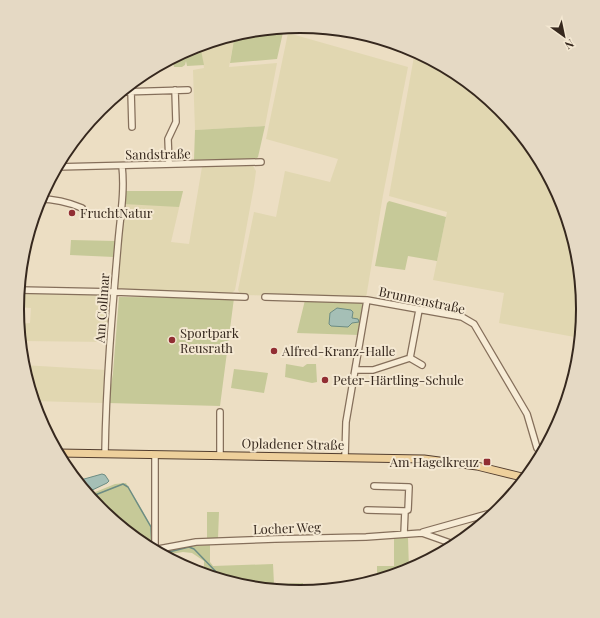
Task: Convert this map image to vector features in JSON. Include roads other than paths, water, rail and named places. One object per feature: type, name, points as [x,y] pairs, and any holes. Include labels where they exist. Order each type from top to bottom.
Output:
[{"type":"main road","name":"Opladener Straße","points":[[65,453],[345,457],[442,461],[487,468],[519,476]]},
{"type":"street","points":[[169,164],[168,139],[176,122],[175,90]]},
{"type":"street","points":[[132,127],[131,91],[188,90]]},
{"type":"street","name":"Sandstraße","points":[[64,167],[261,162]]},
{"type":"street","name":"Am Collmar","points":[[105,453],[106,402],[123,193],[122,166]]},
{"type":"street","points":[[47,199],[62,201],[82,208]]},
{"type":"street","points":[[25,290],[245,297]]},
{"type":"street","name":"Brunnenstraße","points":[[266,297],[367,300],[462,317],[474,324],[526,414],[538,449]]},
{"type":"street","points":[[345,457],[346,422],[367,300]]},
{"type":"street","points":[[410,358],[419,310]]},
{"type":"street","points":[[356,370],[373,370],[410,358],[422,365]]},
{"type":"street","points":[[220,412],[220,455]]},
{"type":"street","points":[[154,543],[155,455]]},
{"type":"street","points":[[368,510],[408,510],[409,487],[374,486]]},
{"type":"street","points":[[404,534],[405,510]]},
{"type":"street","name":"Locher Weg","points":[[163,548],[196,542],[366,537],[422,533],[484,515]]},
{"type":"street","name":"Locher Weg","points":[[422,533],[447,542]]},
{"type":"water","points":[[337,308],[351,310],[353,312],[352,318],[358,319],[359,322],[352,323],[348,327],[331,326],[329,324],[330,313]]},
{"type":"water","points":[[102,474],[105,475],[109,481],[92,490],[83,479]]},
{"type":"waterway","points":[[96,495],[123,484],[128,487],[151,527],[152,541]]},
{"type":"waterway","points":[[169,552],[189,547],[194,549],[216,572]]},
{"type":"place","name":"FruchtNatur","points":[[72,213]]},
{"type":"place","name":"Sportpark Reusrath","points":[[172,340]]},
{"type":"place","name":"Alfred-Kranz-Halle","points":[[274,351]]},
{"type":"place","name":"Peter-Härtling-Schule","points":[[325,380]]},
{"type":"place","name":"Am Hagelkreuz","points":[[487,462]]}]
